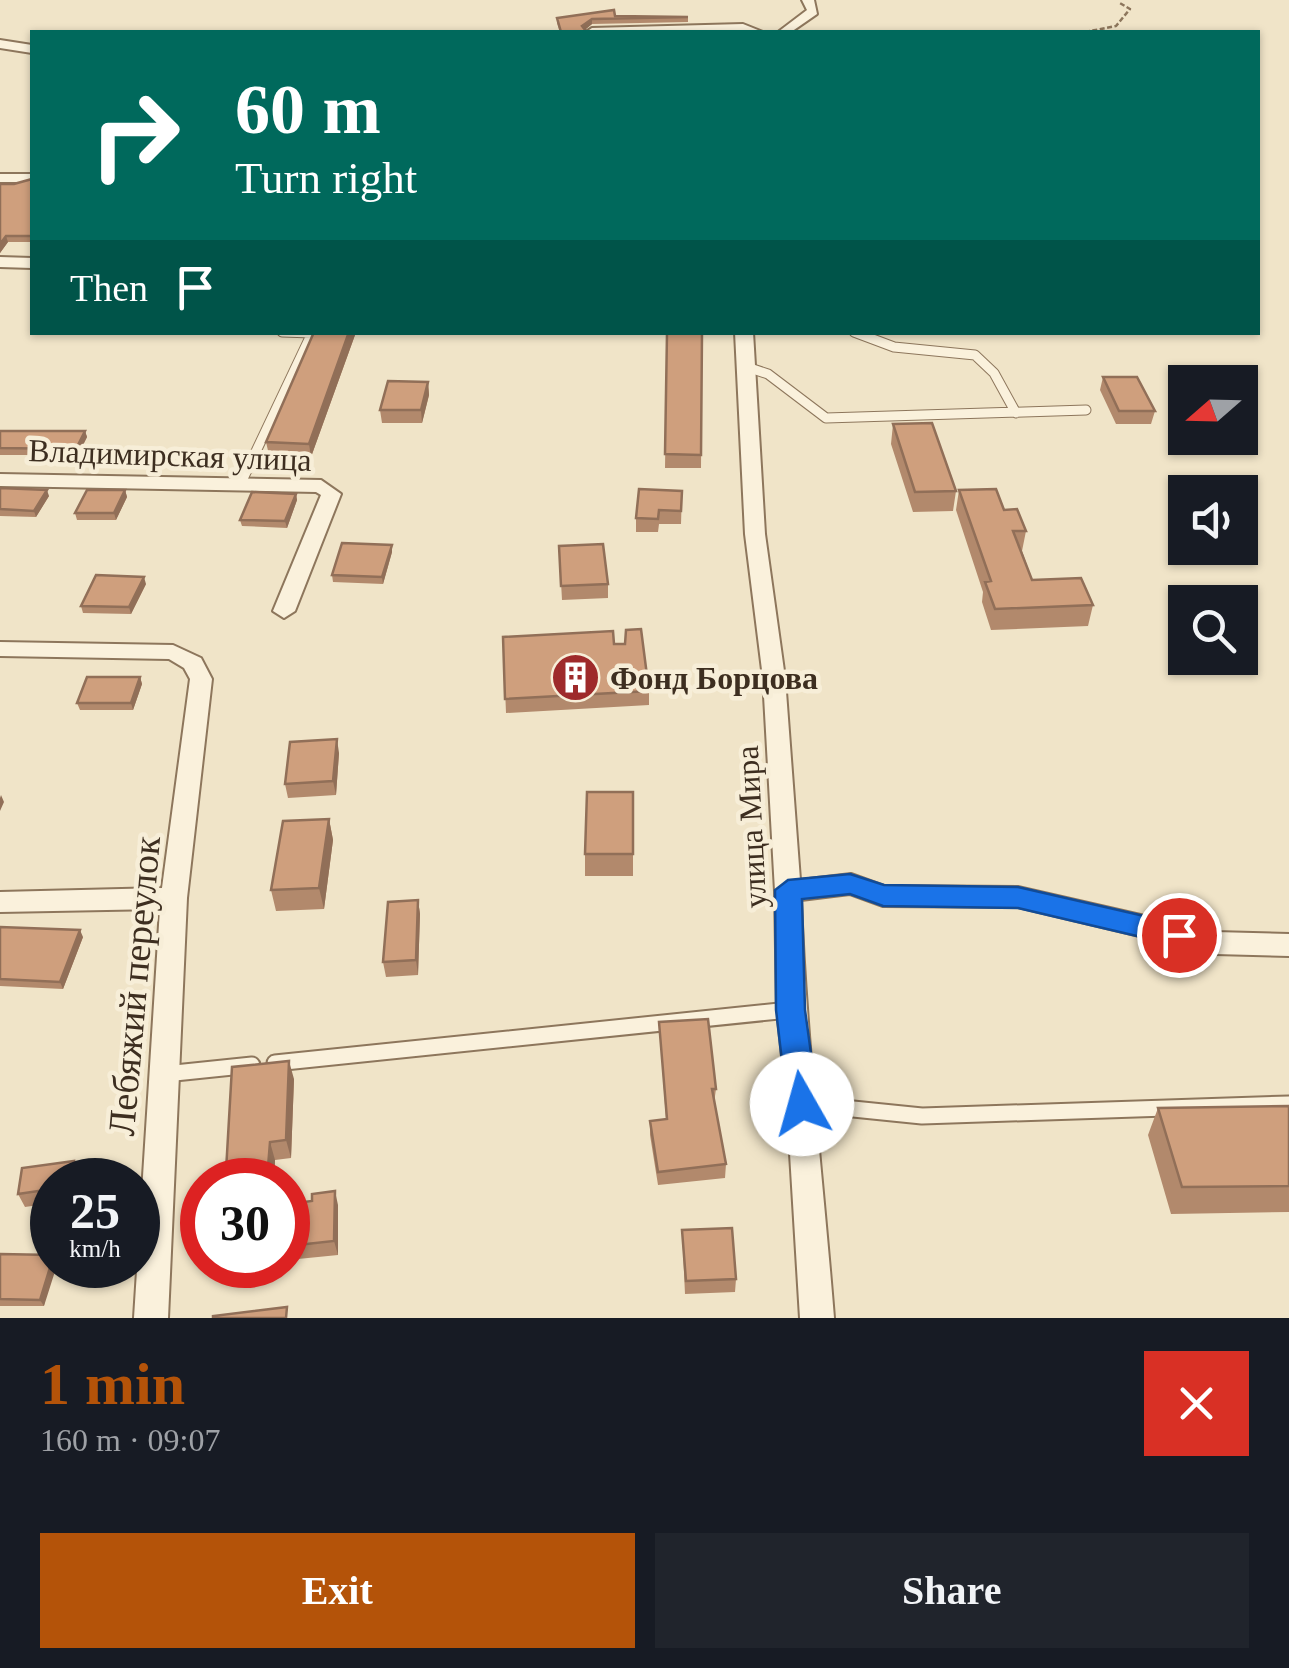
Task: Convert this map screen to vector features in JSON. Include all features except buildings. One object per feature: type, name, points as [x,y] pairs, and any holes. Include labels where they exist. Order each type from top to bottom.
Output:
[{"type":"street","points":[[787,30],[813,11],[808,0]]},
{"type":"street","points":[[667,30],[750,30]]},
{"type":"street","points":[[0,44],[30,50]]},
{"type":"street","points":[[0,178],[30,178]]},
{"type":"street","points":[[0,262],[30,263]]},
{"type":"street","name":"улица Мира","points":[[744,335],[788,890],[791,1010],[802,1104],[817,1318]]},
{"type":"street","name":"Владимирская улица","points":[[0,480],[322,486],[331,494],[284,611]]},
{"type":"street","name":"Лебяжий переулок","points":[[0,650],[172,652],[193,663],[201,679],[199,724],[174,898],[161,1074],[151,1318]]},
{"type":"street","points":[[788,890],[850,884],[883,896],[1018,897],[1215,943],[1289,945]]},
{"type":"street","points":[[0,902],[174,898]]},
{"type":"lane","points":[[241,482],[311,335]]},
{"type":"lane","points":[[862,335],[894,347],[974,355],[994,373],[1016,413]]},
{"type":"lane","points":[[744,366],[773,374],[808,409],[826,418],[1086,410]]},
{"type":"lane","points":[[161,1074],[791,1010]]},
{"type":"lane","points":[[802,1104],[922,1116],[1289,1104]]},
{"type":"path","points":[[1095,30],[1116,26],[1130,9],[1118,2]]},
{"type":"place","name":"Фонд Борцова","points":[[575,678]]},
{"type":"route","points":[[802,1104],[791,1010],[788,890],[850,884],[883,896],[1018,897],[1179,935]]}]
